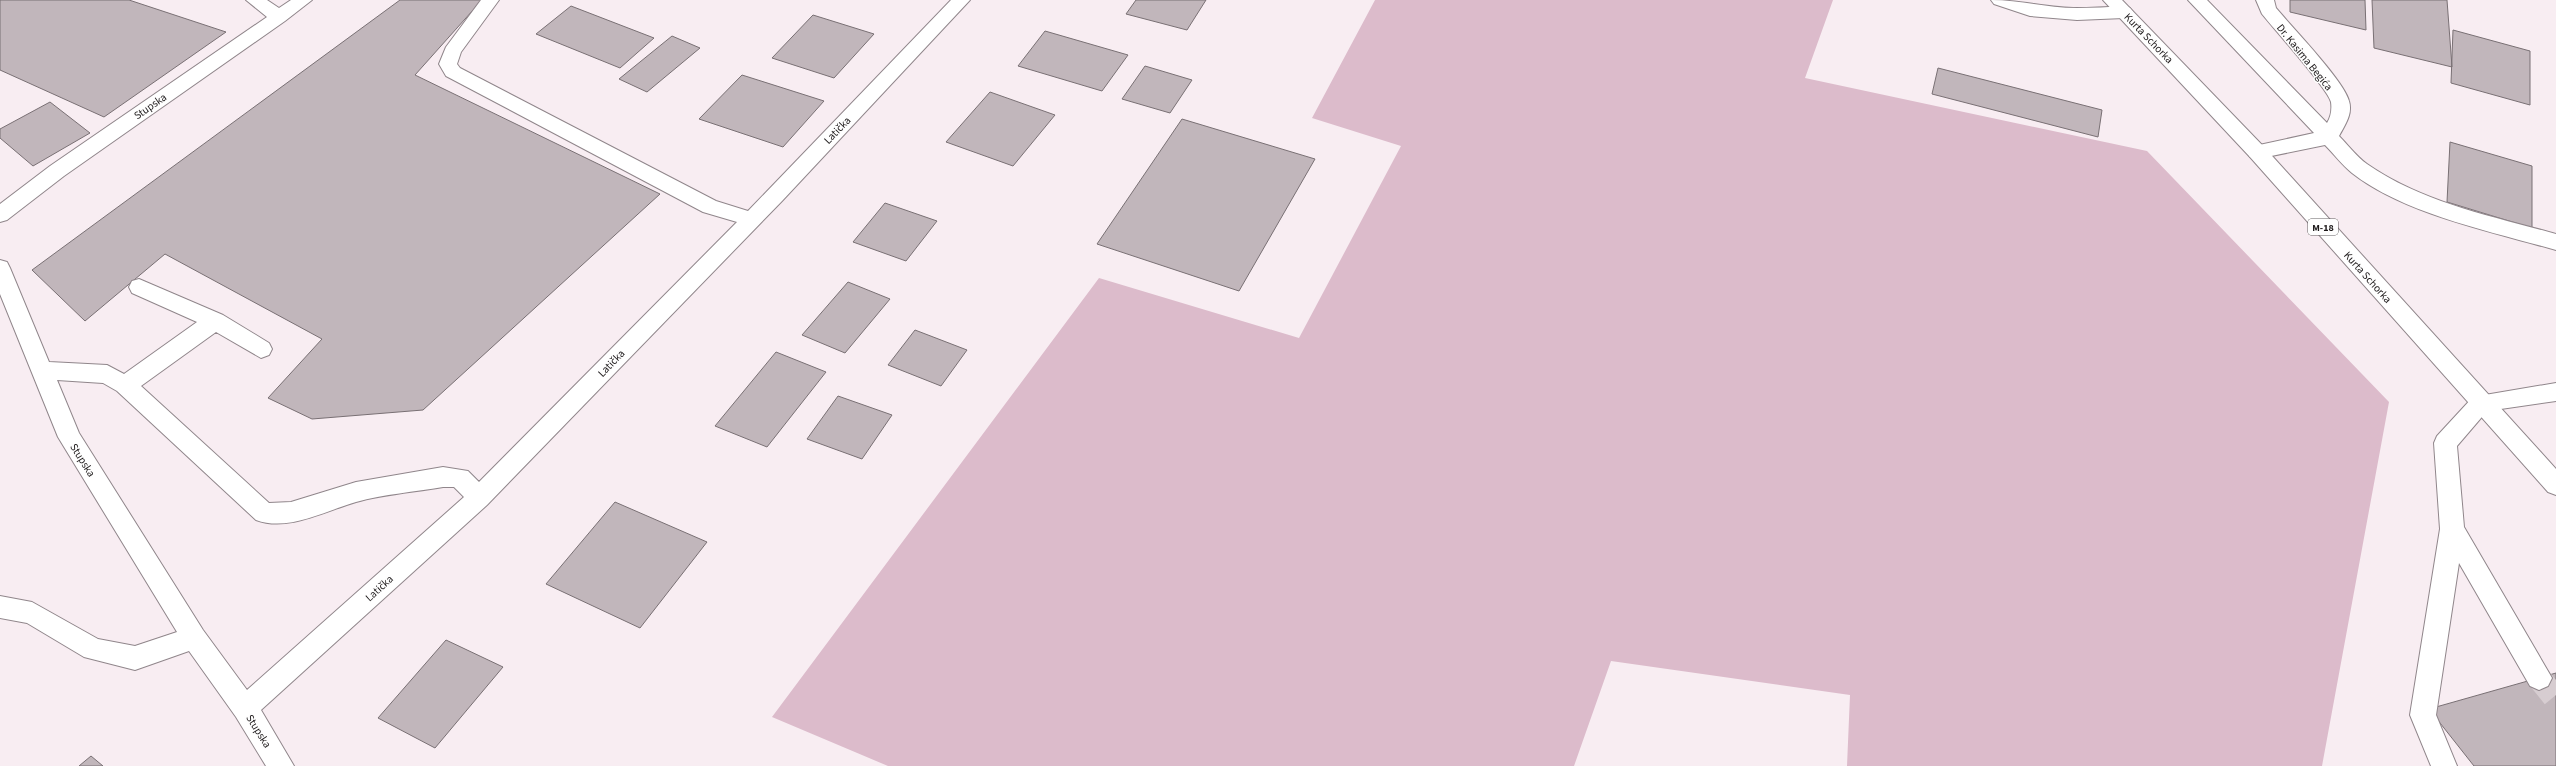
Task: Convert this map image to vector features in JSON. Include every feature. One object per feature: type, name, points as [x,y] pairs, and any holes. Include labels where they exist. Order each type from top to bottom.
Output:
[{"type":"street","points":[[255,0],[279,17]]},
{"type":"street","name":"Stupska","points":[[0,215],[57,171],[302,0]]},
{"type":"street","points":[[490,0],[452,51],[448,64],[453,72],[710,207],[752,219]]},
{"type":"street","name":"Latička","points":[[244,708],[479,498],[752,219],[961,0]]},
{"type":"street","points":[[2000,0],[2030,10],[2077,14],[2118,6]]},
{"type":"street","points":[[2197,0],[2359,168],[2394,190],[2451,212],[2556,242]]},
{"type":"street","name":"Dr. Kasima Begića","points":[[2265,0],[2268,10],[2289,38],[2328,82],[2340,101],[2340,117],[2329,137]]},
{"type":"street","name":"Kurta Schorka","points":[[2118,6],[2257,152],[2556,485]]},
{"type":"street","points":[[2257,152],[2329,137]]},
{"type":"street","name":"Stupska","points":[[0,268],[44,371],[69,437],[194,638],[244,708],[281,766]]},
{"type":"street","points":[[140,288],[215,322],[261,349]]},
{"type":"street","points":[[125,385],[215,322]]},
{"type":"street","points":[[44,371],[107,374],[125,385],[264,513],[291,512],[323,504],[356,492],[443,477],[460,478],[479,498]]},
{"type":"street","points":[[2444,766],[2423,715],[2452,529],[2445,443],[2481,402],[2556,392]]},
{"type":"street","points":[[2452,529],[2538,678]]},
{"type":"street","points":[[0,607],[32,613],[92,649],[135,658],[194,638]]},
{"type":"shaded area","points":[[1375,0],[1833,0],[1805,78],[2147,151],[2389,402],[2322,766],[1847,766],[1850,695],[1611,661],[1574,766],[888,766],[772,717],[1099,278],[1299,338],[1401,146],[1312,118]]},
{"type":"building","points":[[0,0],[129,0],[226,32],[104,117],[0,70]]},
{"type":"building","points":[[400,0],[482,0],[415,75],[660,194],[423,410],[312,419],[268,398],[322,339],[165,254],[85,321],[32,270]]},
{"type":"building","points":[[1136,0],[1206,0],[1187,30],[1126,14]]},
{"type":"building","points":[[2290,0],[2365,0],[2366,30],[2290,12]]},
{"type":"building","points":[[2372,0],[2447,0],[2452,67],[2374,48]]},
{"type":"building","points":[[571,6],[654,38],[620,68],[536,34]]},
{"type":"building","points":[[813,15],[874,34],[834,78],[772,58]]},
{"type":"building","points":[[2453,30],[2530,51],[2530,105],[2451,83]]},
{"type":"building","points":[[1045,31],[1128,55],[1102,91],[1018,66]]},
{"type":"building","points":[[672,36],[700,48],[647,92],[619,79]]},
{"type":"building","points":[[1145,66],[1192,80],[1170,113],[1122,99]]},
{"type":"building","points":[[1938,68],[2102,110],[2098,137],[1932,94]]},
{"type":"building","points":[[742,75],[824,101],[783,147],[699,119]]},
{"type":"building","points":[[990,92],[1055,115],[1013,166],[946,142]]},
{"type":"building","points":[[50,102],[90,133],[33,166],[0,138],[0,129]]},
{"type":"building","points":[[1182,119],[1315,159],[1239,291],[1097,244]]},
{"type":"building","points":[[2450,142],[2532,166],[2532,228],[2447,202]]},
{"type":"building","points":[[885,203],[937,221],[906,261],[853,242]]},
{"type":"building","points":[[848,282],[890,299],[845,353],[802,335]]},
{"type":"building","points":[[915,330],[967,350],[941,386],[888,365]]},
{"type":"building","points":[[776,352],[826,372],[767,447],[715,426]]},
{"type":"building","points":[[838,396],[892,415],[862,459],[807,439]]},
{"type":"building","points":[[615,502],[707,542],[640,628],[546,584]]},
{"type":"building","points":[[446,640],[503,667],[435,748],[378,718]]},
{"type":"building","points":[[2556,673],[2556,766],[2474,766],[2429,709]]},
{"type":"building","points":[[91,756],[103,766],[79,766]]},
{"type":"tunnel","points":[[2539,678],[2556,699]]}]
